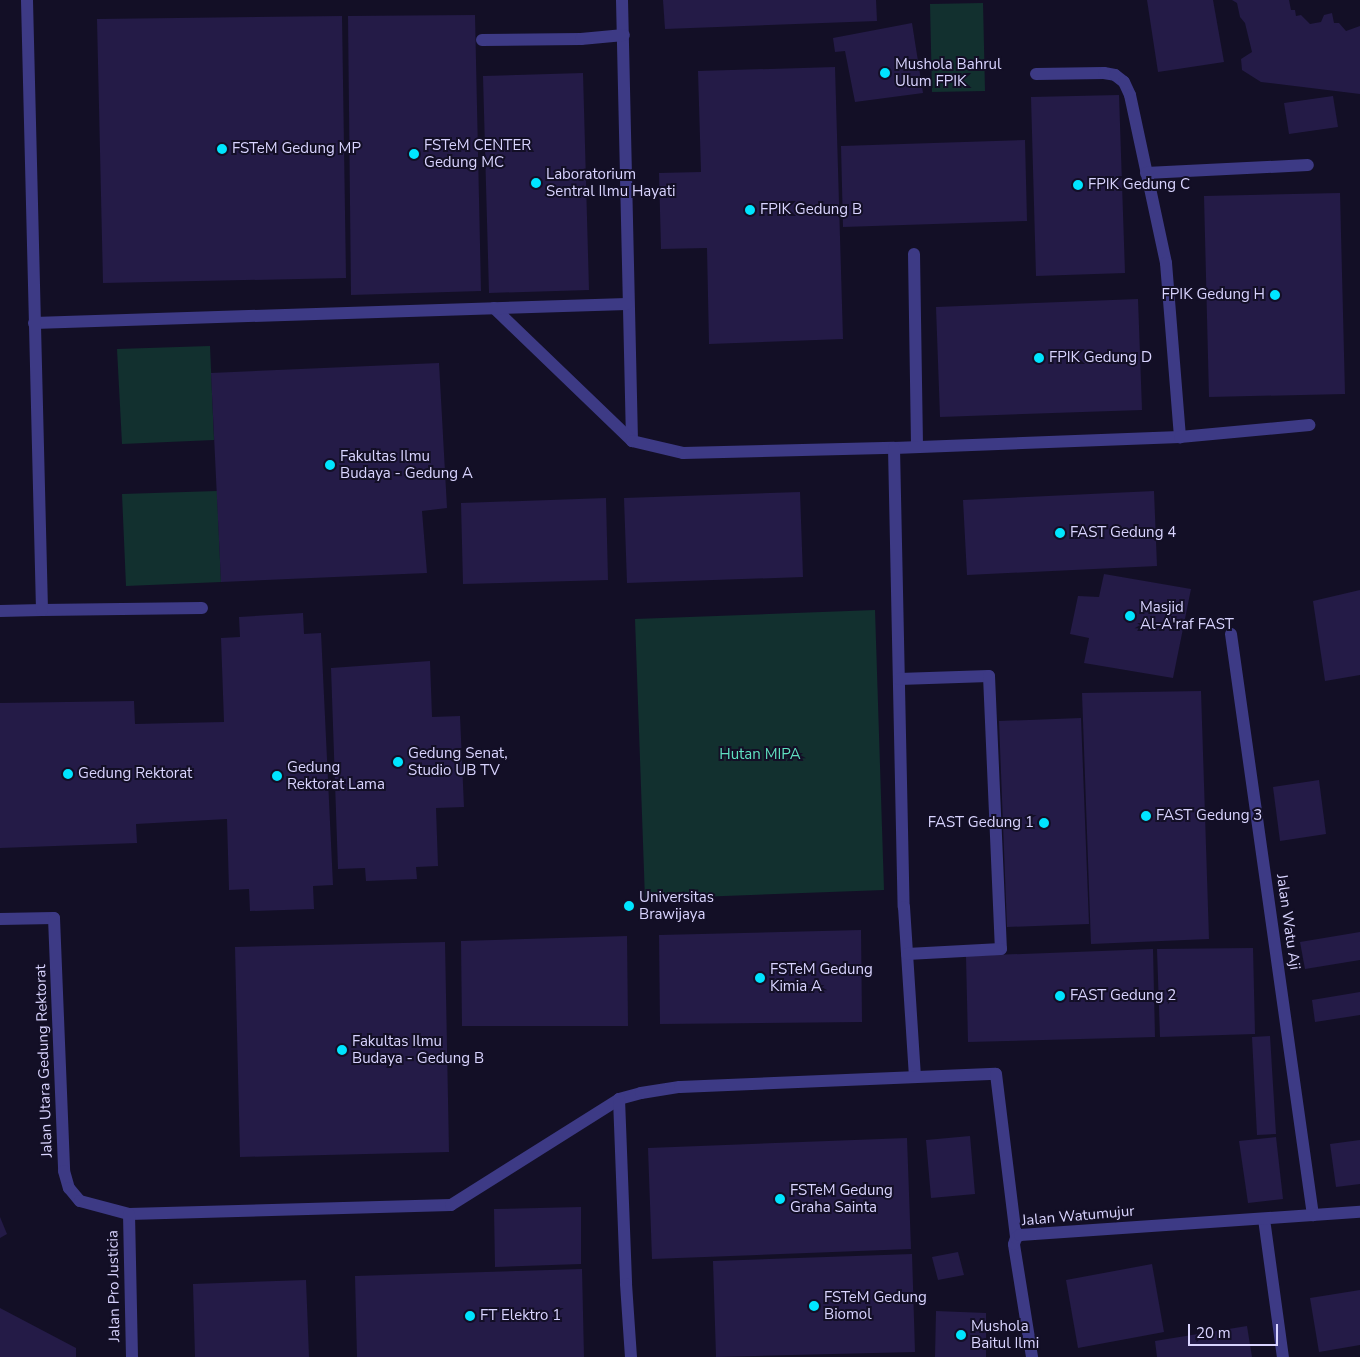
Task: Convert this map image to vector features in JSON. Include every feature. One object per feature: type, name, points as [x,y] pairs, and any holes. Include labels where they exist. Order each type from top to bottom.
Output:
[{"type":"street","points":[[27,0],[42,610]]},
{"type":"street","points":[[622,0],[627,304],[632,441]]},
{"type":"street","points":[[482,40],[581,39],[624,35]]},
{"type":"street","points":[[1036,74],[1104,72],[1115,75],[1124,82],[1130,95],[1166,263],[1180,436]]},
{"type":"street","points":[[1146,173],[1308,165]]},
{"type":"street","points":[[914,254],[918,446]]},
{"type":"street","points":[[34,323],[627,304]]},
{"type":"street","points":[[494,308],[632,441],[683,453],[894,448],[1180,436],[1309,426]]},
{"type":"street","points":[[894,448],[907,954],[914,1077]]},
{"type":"street","points":[[0,611],[202,608]]},
{"type":"street","name":"Jalan Watu Aji","points":[[1231,634],[1313,1215]]},
{"type":"street","points":[[899,680],[990,676],[1001,949],[907,954]]},
{"type":"street","name":"Jalan Utara Gedung Rektorat","points":[[0,919],[54,918],[64,1171],[69,1188],[80,1201],[129,1214]]},
{"type":"street","points":[[129,1214],[451,1205],[619,1099],[662,1088],[996,1074],[1016,1238]]},
{"type":"street","points":[[619,1099],[626,1284],[631,1357]]},
{"type":"street","name":"Jalan Watumujur","points":[[1032,1357],[1014,1244],[1016,1238],[1020,1235],[1360,1212]]},
{"type":"street","name":"Jalan Pro Justicia","points":[[129,1214],[132,1357]]},
{"type":"street","points":[[1264,1219],[1282,1357]]},
{"type":"green space","points":[[983,3],[985,91],[932,92],[930,4]]},
{"type":"green space","points":[[210,346],[214,440],[122,444],[117,349]]},
{"type":"green space","points":[[217,491],[221,582],[126,586],[122,494]]},
{"type":"green space","name":"Hutan MIPA","points":[[875,610],[884,890],[645,899],[635,619]]},
{"type":"building","points":[[663,0],[876,0],[877,21],[665,29]]},
{"type":"building","points":[[1147,0],[1213,0],[1224,62],[1158,72]]},
{"type":"building","points":[[1232,0],[1289,0],[1291,10],[1295,10],[1296,16],[1301,15],[1310,24],[1321,22],[1324,15],[1332,13],[1334,23],[1339,23],[1346,31],[1360,26],[1360,94],[1261,82],[1242,70],[1241,59],[1252,52],[1245,23],[1240,17],[1237,3]]},
{"type":"building","name":"FSTeM CENTER Gedung MC","points":[[475,15],[481,291],[351,295],[348,16]]},
{"type":"building","name":"FSTeM Gedung MP","points":[[342,16],[346,278],[103,283],[97,19]]},
{"type":"building","name":"Mushola Bahrul Ulum FPIK","points":[[912,23],[923,93],[855,102],[845,51],[835,52],[833,38]]},
{"type":"building","name":"FPIK Gedung B","points":[[835,67],[843,339],[709,344],[707,248],[661,249],[659,173],[701,172],[698,71]]},
{"type":"building","name":"Laboratorium Sentral Ilmu Hayati","points":[[583,73],[589,290],[489,293],[483,76]]},
{"type":"building","name":"FPIK Gedung C","points":[[1119,95],[1125,273],[1036,276],[1031,97]]},
{"type":"building","points":[[1333,96],[1338,127],[1289,134],[1284,103]]},
{"type":"building","points":[[1025,140],[1027,221],[843,227],[841,146]]},
{"type":"building","name":"FPIK Gedung H","points":[[1340,193],[1345,394],[1209,397],[1204,196]]},
{"type":"building","name":"FPIK Gedung D","points":[[1138,299],[1142,410],[940,417],[936,307]]},
{"type":"building","name":"Fakultas Ilmu Budaya - Gedung A","points":[[439,363],[447,508],[422,511],[427,573],[221,582],[211,373]]},
{"type":"building","name":"FAST Gedung 4","points":[[1154,491],[1157,566],[967,575],[963,500]]},
{"type":"building","points":[[800,492],[803,577],[627,583],[624,498]]},
{"type":"building","points":[[606,498],[608,580],[463,584],[461,503]]},
{"type":"building","name":"Masjid Al-A'raf FAST","points":[[1104,574],[1191,589],[1173,678],[1084,663],[1089,638],[1070,634],[1078,596],[1099,597]]},
{"type":"building","points":[[1360,590],[1360,675],[1325,681],[1313,601]]},
{"type":"building","points":[[303,613],[304,634],[321,633],[333,885],[313,886],[314,909],[250,911],[249,889],[229,890],[227,819],[136,824],[137,843],[0,848],[0,703],[134,701],[135,724],[224,722],[221,638],[240,637],[239,617]]},
{"type":"building","name":"Gedung Senat, Studio UB TV","points":[[430,661],[432,717],[460,716],[464,807],[436,808],[438,866],[416,867],[417,879],[366,881],[365,868],[338,869],[331,668]]},
{"type":"building","name":"FAST Gedung 3","points":[[1201,691],[1209,939],[1091,944],[1082,693]]},
{"type":"building","name":"FAST Gedung 1","points":[[1081,718],[1089,924],[1007,927],[999,721]]},
{"type":"building","points":[[1319,780],[1326,834],[1280,841],[1273,787]]},
{"type":"building","name":"FSTeM Gedung Kimia A","points":[[861,930],[862,1022],[660,1024],[659,935]]},
{"type":"building","points":[[1360,932],[1360,960],[1305,969],[1300,942]]},
{"type":"building","points":[[627,936],[628,1026],[462,1026],[461,941]]},
{"type":"building","name":"Fakultas Ilmu Budaya - Gedung B","points":[[445,942],[449,1152],[240,1157],[235,947]]},
{"type":"building","points":[[1253,948],[1255,1034],[1160,1037],[1157,949]]},
{"type":"building","name":"FAST Gedung 2","points":[[1153,949],[1155,1037],[968,1042],[966,956]]},
{"type":"building","points":[[1360,992],[1360,1015],[1315,1022],[1312,1000]]},
{"type":"building","points":[[1270,1036],[1276,1134],[1257,1135],[1252,1037]]},
{"type":"building","points":[[970,1136],[975,1194],[931,1198],[926,1140]]},
{"type":"building","points":[[1276,1137],[1283,1199],[1248,1203],[1239,1141]]},
{"type":"building","name":"FSTeM Gedung Graha Sainta","points":[[907,1138],[911,1249],[652,1259],[648,1148]]},
{"type":"building","points":[[1360,1140],[1360,1184],[1336,1187],[1330,1144]]},
{"type":"building","points":[[581,1207],[581,1264],[495,1267],[494,1209]]},
{"type":"building","points":[[0,1217],[7,1234],[0,1238]]},
{"type":"building","points":[[958,1252],[964,1275],[938,1280],[932,1257]]},
{"type":"building","name":"FSTeM Gedung Biomol","points":[[912,1254],[915,1352],[716,1357],[713,1261]]},
{"type":"building","points":[[1152,1264],[1164,1332],[1078,1348],[1066,1280]]},
{"type":"building","name":"FT Elektro 1","points":[[582,1269],[584,1357],[357,1357],[355,1276]]},
{"type":"building","points":[[306,1280],[309,1357],[195,1357],[193,1284]]},
{"type":"building","points":[[1360,1290],[1360,1345],[1319,1352],[1310,1298]]},
{"type":"building","points":[[0,1308],[76,1348],[76,1357],[0,1357]]},
{"type":"building","name":"Mushola Baitul Ilmi","points":[[936,1311],[986,1313],[986,1357],[935,1357]]},
{"type":"building","points":[[1247,1326],[1252,1357],[1157,1357],[1155,1341]]},
{"type":"place","name":"Mushola Bahrul Ulum FPIK","points":[[885,73]]},
{"type":"place","name":"FSTeM Gedung MP","points":[[222,149]]},
{"type":"place","name":"FSTeM CENTER Gedung MC","points":[[414,154]]},
{"type":"place","name":"Laboratorium Sentral Ilmu Hayati","points":[[536,183]]},
{"type":"place","name":"FPIK Gedung C","points":[[1078,185]]},
{"type":"place","name":"FPIK Gedung B","points":[[750,210]]},
{"type":"place","name":"FPIK Gedung H","points":[[1275,295]]},
{"type":"place","name":"FPIK Gedung D","points":[[1039,358]]},
{"type":"place","name":"Fakultas Ilmu Budaya - Gedung A","points":[[330,465]]},
{"type":"place","name":"FAST Gedung 4","points":[[1060,533]]},
{"type":"place","name":"Masjid Al-A'raf FAST","points":[[1130,616]]},
{"type":"place","name":"Gedung Senat, Studio UB TV","points":[[398,762]]},
{"type":"place","name":"Gedung Rektorat","points":[[68,774]]},
{"type":"place","name":"Gedung Rektorat Lama","points":[[277,776]]},
{"type":"place","name":"FAST Gedung 3","points":[[1146,816]]},
{"type":"place","name":"FAST Gedung 1","points":[[1044,823]]},
{"type":"place","name":"Universitas Brawijaya","points":[[629,906]]},
{"type":"place","name":"FSTeM Gedung Kimia A","points":[[760,978]]},
{"type":"place","name":"FAST Gedung 2","points":[[1060,996]]},
{"type":"place","name":"Fakultas Ilmu Budaya - Gedung B","points":[[342,1050]]},
{"type":"place","name":"FSTeM Gedung Graha Sainta","points":[[780,1199]]},
{"type":"place","name":"FSTeM Gedung Biomol","points":[[814,1306]]},
{"type":"place","name":"FT Elektro 1","points":[[470,1316]]},
{"type":"place","name":"Mushola Baitul Ilmi","points":[[961,1335]]}]
